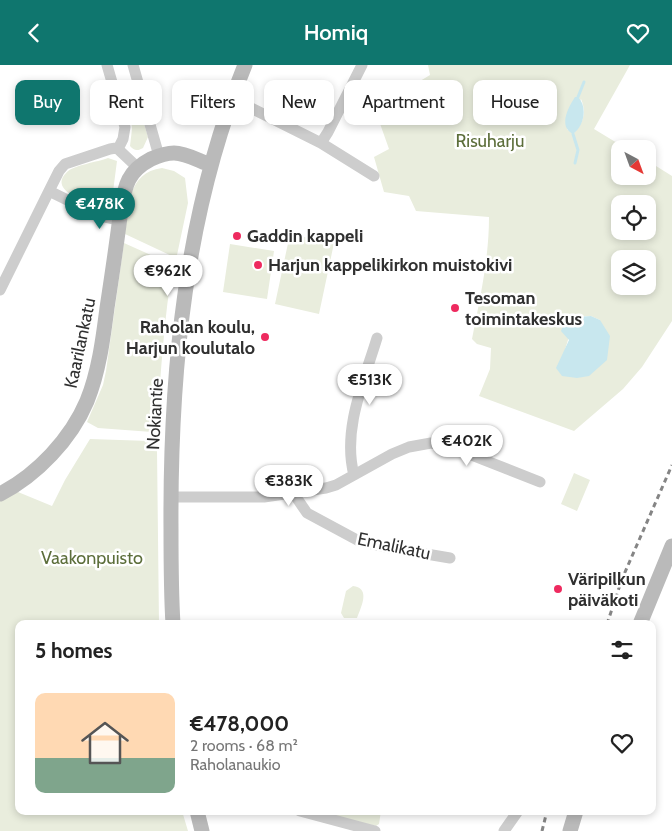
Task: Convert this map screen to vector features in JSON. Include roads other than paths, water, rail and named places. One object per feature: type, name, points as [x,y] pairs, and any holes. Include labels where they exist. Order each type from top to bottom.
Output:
[{"type":"main road","name":"Nokiantie","points":[[239,80],[245,65]]},
{"type":"main road","name":"Nokiantie","points":[[173,620],[171,497],[173,401],[183,301],[190,258],[211,165],[223,125]]},
{"type":"main road","points":[[137,167],[159,156],[175,153],[211,165]]},
{"type":"main road","name":"Kaarilankatu","points":[[0,494],[12,488],[37,468],[57,448],[87,402],[99,363],[125,187],[137,167]]},
{"type":"main road","points":[[642,620],[672,546]]},
{"type":"main road","points":[[198,815],[202,831]]},
{"type":"main road","points":[[570,831],[575,815]]},
{"type":"street","points":[[107,65],[125,127],[123,139],[118,149]]},
{"type":"street","points":[[133,65],[159,156]]},
{"type":"street","points":[[321,143],[362,65]]},
{"type":"street","points":[[254,110],[321,143],[374,176]]},
{"type":"street","points":[[0,290],[59,171],[65,163],[110,149],[118,149],[137,167]]},
{"type":"street","points":[[49,191],[104,218],[120,220]]},
{"type":"street","points":[[354,475],[351,453],[352,429],[359,394],[377,338]]},
{"type":"street","points":[[171,497],[243,498],[326,488],[400,450],[431,443],[456,449],[540,482]]},
{"type":"street","name":"Emalikatu","points":[[294,493],[307,513],[347,536],[385,547],[450,558]]},
{"type":"street","points":[[315,815],[374,831]]},
{"type":"street","points":[[504,831],[515,815]]},
{"type":"water","points":[[575,97],[578,97],[581,101],[584,111],[580,126],[573,134],[568,131],[565,122],[567,111]]},
{"type":"water","points":[[591,316],[600,320],[610,336],[607,360],[589,376],[577,378],[562,376],[556,368],[569,340],[561,331],[565,320]]},
{"type":"waterway","points":[[578,97],[584,82]]},
{"type":"waterway","points":[[573,134],[578,150],[575,163]]},
{"type":"railway","points":[[608,620],[622,579],[672,465]]},
{"type":"railway","points":[[542,831],[546,815]]},
{"type":"place","name":"Gaddin kappeli","points":[[237,236]]},
{"type":"place","name":"Harjun kappelikirkon muistokivi","points":[[258,265]]},
{"type":"place","name":"Tesoman toimintakeskus","points":[[455,308]]},
{"type":"place","name":"Raholan koulu, Harjun koulutalo","points":[[265,337]]},
{"type":"place","name":"Väripilkun päiväkoti","points":[[558,589]]},
{"type":"park label","name":"Risuharju","points":[[490,141]]},
{"type":"park label","name":"Vaakonpuisto","points":[[92,558]]}]
